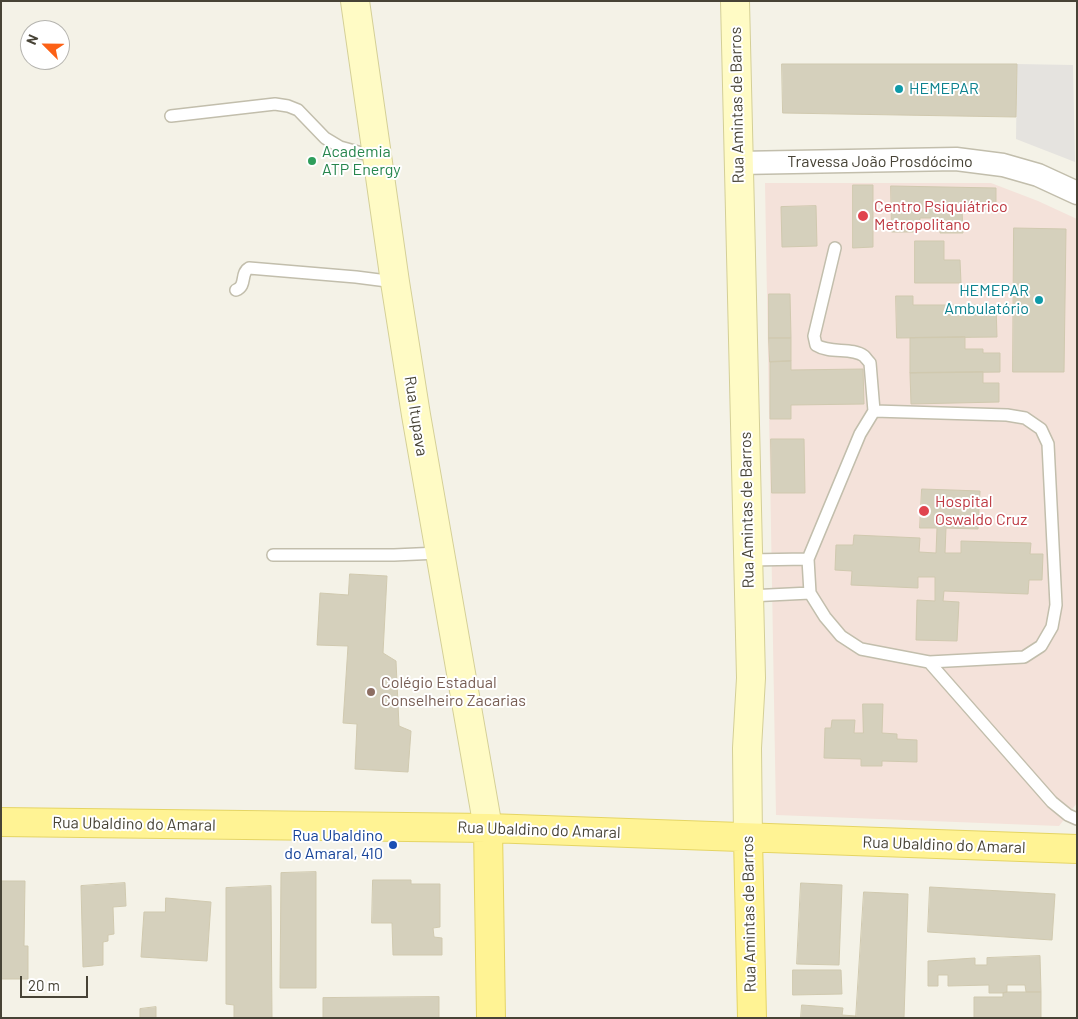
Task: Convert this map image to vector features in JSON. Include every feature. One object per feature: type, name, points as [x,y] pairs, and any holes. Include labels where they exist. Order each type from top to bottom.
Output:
[{"type":"main road","name":"Rua Itupava","points":[[355,1],[394,282],[439,553],[488,828]]},
{"type":"main road","name":"Rua Amintas de Barros","points":[[735,1],[751,678],[747,748],[752,1018]]},
{"type":"main road","name":"Rua Ubaldino do Amaral","points":[[1,822],[488,828],[1077,849]]},
{"type":"main road","points":[[488,828],[491,1018]]},
{"type":"street","name":"Travessa João Prosdócimo","points":[[739,163],[956,159],[1002,165],[1038,175],[1077,193]]},
{"type":"lane","points":[[171,116],[275,104],[288,106],[298,110],[325,138],[340,147],[376,157]]},
{"type":"lane","points":[[835,248],[814,336],[816,345],[822,349],[857,353],[865,356],[870,363],[874,410],[860,434],[808,559],[810,593],[841,636],[861,649],[929,662],[1024,657],[1041,646],[1052,627],[1056,605],[1048,444],[1041,429],[1025,418],[1007,415],[874,410]]},
{"type":"lane","points":[[236,290],[240,289],[243,285],[244,273],[249,268],[394,282]]},
{"type":"lane","points":[[273,555],[439,553]]},
{"type":"lane","points":[[748,560],[808,559]]},
{"type":"lane","points":[[749,596],[810,593]]},
{"type":"lane","points":[[929,662],[1052,802],[1068,815],[1077,818]]},
{"type":"shaded area","points":[[1017,64],[1073,65],[1075,162],[1016,139]]},
{"type":"shaded area","name":"Hospital Oswaldo Cruz","points":[[765,183],[991,183],[1038,201],[1077,219],[1077,803],[1059,826],[776,815]]},
{"type":"building","name":"HEMEPAR","points":[[782,64],[1017,64],[1016,117],[783,113]]},
{"type":"building","name":"Centro Psiquiátrico Metropolitano","points":[[853,185],[873,185],[873,247],[853,248]]},
{"type":"building","points":[[891,186],[996,188],[996,209],[962,209],[963,233],[940,233],[940,218],[920,218],[919,232],[892,232]]},
{"type":"building","points":[[816,206],[817,246],[782,247],[781,207]]},
{"type":"building","name":"HEMEPAR Ambulatório","points":[[1014,228],[1066,229],[1064,372],[1013,372]]},
{"type":"building","points":[[915,241],[944,241],[944,260],[960,260],[961,283],[915,283]]},
{"type":"building","points":[[769,294],[790,294],[791,338],[769,338]]},
{"type":"building","points":[[896,296],[913,296],[913,305],[996,305],[997,337],[897,338]]},
{"type":"building","points":[[965,337],[965,349],[983,349],[983,353],[1000,353],[1000,372],[910,373],[910,338]]},
{"type":"building","points":[[769,338],[791,338],[791,361],[770,362]]},
{"type":"building","points":[[791,361],[791,370],[863,369],[864,404],[791,405],[791,419],[770,419],[770,362]]},
{"type":"building","points":[[983,372],[983,383],[999,383],[999,402],[911,404],[910,373]]},
{"type":"building","points":[[771,439],[804,439],[805,493],[772,493]]},
{"type":"building","points":[[922,489],[980,491],[978,529],[946,528],[945,553],[961,553],[961,541],[1031,543],[1030,554],[1043,554],[1042,580],[1029,580],[1028,594],[944,591],[943,601],[959,602],[957,641],[916,640],[917,600],[935,601],[935,577],[918,577],[918,588],[851,585],[852,571],[835,570],[836,545],[853,545],[854,535],[920,538],[919,552],[936,553],[937,528],[920,528]]},
{"type":"building","name":"Colégio Estadual Conselheiro Zacarias","points":[[350,574],[387,576],[383,653],[396,661],[399,726],[411,731],[408,772],[355,769],[357,724],[343,723],[348,646],[317,645],[320,593],[348,595]]},
{"type":"building","points":[[863,704],[883,704],[882,733],[897,734],[897,739],[917,740],[917,762],[882,761],[882,766],[861,766],[861,759],[824,758],[825,728],[831,728],[832,720],[855,720],[854,733],[863,733]]},
{"type":"building","points":[[316,872],[316,988],[280,988],[281,873]]},
{"type":"building","points":[[373,880],[411,880],[411,884],[440,884],[440,927],[433,928],[434,937],[442,938],[442,955],[393,955],[392,923],[372,923]]},
{"type":"building","points":[[1,881],[25,881],[24,946],[28,946],[28,979],[1,979]]},
{"type":"building","points":[[125,883],[126,906],[113,907],[114,934],[108,935],[108,941],[103,942],[103,965],[83,967],[81,886]]},
{"type":"building","points":[[801,883],[842,885],[839,965],[797,964]]},
{"type":"building","points":[[271,886],[272,1018],[234,1018],[234,1005],[226,1004],[226,888]]},
{"type":"building","points":[[930,887],[1055,894],[1052,940],[928,932]]},
{"type":"building","points":[[864,892],[908,894],[904,1018],[856,1018]]},
{"type":"building","points":[[166,898],[211,902],[207,961],[141,957],[144,912],[165,912]]},
{"type":"building","points":[[1040,956],[1041,992],[1026,992],[1025,985],[1007,985],[1007,992],[1003,993],[989,993],[989,985],[948,986],[948,975],[938,975],[938,986],[928,986],[928,961],[975,958],[975,965],[987,965],[987,958]]},
{"type":"building","points":[[793,970],[841,970],[842,994],[793,995]]},
{"type":"building","points":[[1041,992],[1041,1018],[974,1018],[974,997],[1003,997],[1003,993]]},
{"type":"building","points":[[439,997],[439,1018],[323,1018],[323,998]]},
{"type":"building","points":[[802,1005],[843,1008],[842,1015],[856,1016],[856,1018],[801,1018]]},
{"type":"building","points":[[156,1007],[156,1018],[140,1018],[140,1009]]},
{"type":"place","name":"HEMEPAR","points":[[899,89]]},
{"type":"place","name":"Academia ATP Energy","points":[[312,161]]},
{"type":"place","name":"Centro Psiquiátrico Metropolitano","points":[[863,216]]},
{"type":"place","name":"HEMEPAR Ambulatório","points":[[1039,300]]},
{"type":"place","name":"Hospital Oswaldo Cruz","points":[[924,511]]},
{"type":"place","name":"Colégio Estadual Conselheiro Zacarias","points":[[371,692]]},
{"type":"place","name":"Rua Ubaldino do Amaral, 410","points":[[393,845]]}]
